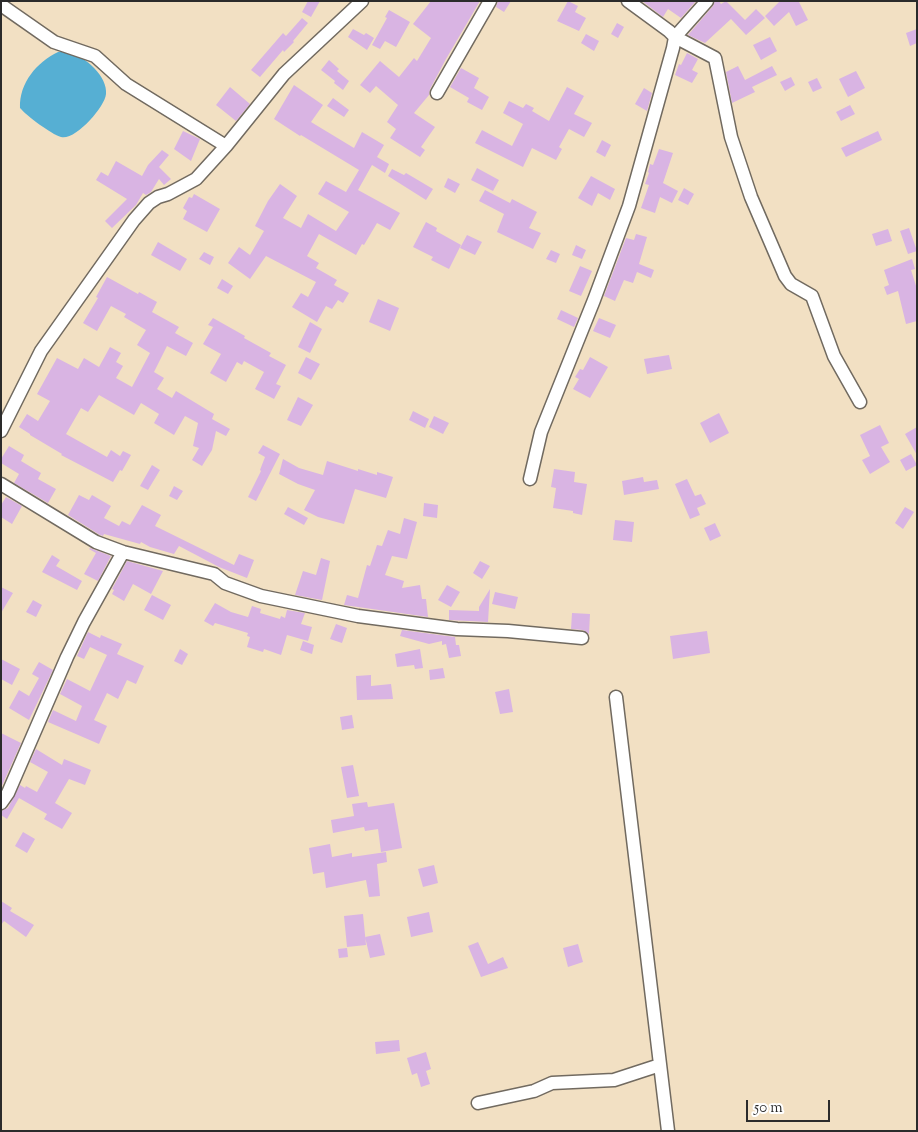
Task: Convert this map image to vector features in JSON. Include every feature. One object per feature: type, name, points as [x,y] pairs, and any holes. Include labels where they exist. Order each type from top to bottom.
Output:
[{"type":"street","points":[[1,431],[41,351],[134,220],[149,203],[158,197],[168,194],[196,179],[226,146],[284,74],[362,1]]},
{"type":"street","points":[[438,93],[490,1]]},
{"type":"street","points":[[628,1],[670,31],[675,37],[715,58],[731,137],[751,197],[785,276],[791,284],[812,296],[834,356],[860,402]]},
{"type":"street","points":[[530,479],[541,432],[594,300],[628,206],[675,37],[707,1]]},
{"type":"street","points":[[1,5],[54,42],[96,56],[126,84],[226,146]]},
{"type":"street","points":[[1,484],[96,542],[124,552],[214,574],[224,583],[261,596],[358,616],[457,629],[508,630],[582,638]]},
{"type":"street","points":[[1,803],[8,793],[72,648],[124,552]]},
{"type":"street","points":[[616,697],[668,1131]]},
{"type":"street","points":[[478,1103],[534,1091],[552,1083],[614,1080],[660,1065]]},
{"type":"water","points":[[58,52],[76,55],[89,63],[99,74],[106,87],[106,94],[101,107],[81,129],[67,137],[61,137],[51,132],[33,120],[20,108],[20,99],[31,74],[43,61]]},
{"type":"building","points":[[308,1],[320,1],[311,17],[302,12]]},
{"type":"building","points":[[431,1],[480,1],[446,59],[430,89],[429,95],[414,113],[435,127],[421,147],[425,150],[420,157],[390,138],[396,129],[387,122],[398,105],[376,86],[370,93],[360,85],[380,61],[399,77],[414,58],[417,61],[431,38],[413,24]]},
{"type":"building","points":[[498,1],[511,1],[504,12],[496,7]]},
{"type":"building","points":[[568,1],[578,6],[575,12],[586,18],[579,31],[557,21]]},
{"type":"building","points":[[642,1],[696,1],[681,18],[668,9],[663,17]]},
{"type":"building","points":[[715,1],[719,1],[721,4],[726,1],[745,20],[756,9],[765,18],[746,35],[731,19],[705,43],[688,35],[713,6]]},
{"type":"building","points":[[780,1],[800,1],[808,20],[796,26],[789,12],[774,26],[765,16]]},
{"type":"building","points":[[389,10],[410,22],[396,47],[385,41],[380,49],[372,45],[387,18],[385,17]]},
{"type":"building","points":[[302,18],[308,23],[294,42],[284,52],[283,50],[260,77],[251,70],[283,33],[286,36]]},
{"type":"building","points":[[617,23],[624,27],[618,38],[611,34]]},
{"type":"building","points":[[353,29],[374,38],[367,50],[348,37]]},
{"type":"building","points":[[917,29],[917,43],[910,46],[906,33]]},
{"type":"building","points":[[586,34],[599,41],[594,51],[581,43]]},
{"type":"building","points":[[770,37],[777,51],[761,60],[753,45]]},
{"type":"building","points":[[687,53],[698,59],[692,70],[698,73],[692,83],[675,75],[679,64],[681,65]]},
{"type":"building","points":[[329,60],[339,69],[337,71],[349,81],[343,90],[321,70]]},
{"type":"building","points":[[738,66],[745,80],[772,66],[777,75],[752,87],[755,92],[732,103],[726,72]]},
{"type":"building","points":[[461,68],[479,78],[474,88],[489,97],[482,110],[467,102],[469,98],[450,87]]},
{"type":"building","points":[[856,71],[865,88],[848,97],[839,79]]},
{"type":"building","points":[[791,77],[795,85],[785,91],[780,82]]},
{"type":"building","points":[[817,78],[822,88],[813,92],[808,82]]},
{"type":"building","points":[[294,85],[323,105],[311,122],[354,148],[362,132],[384,145],[377,157],[389,164],[385,173],[372,165],[358,190],[400,213],[390,230],[377,223],[356,255],[319,234],[307,256],[319,263],[316,268],[337,280],[334,285],[349,293],[343,303],[338,300],[332,309],[326,306],[317,322],[292,307],[301,293],[308,297],[316,282],[266,256],[250,279],[228,263],[239,247],[250,255],[264,231],[255,226],[268,201],[280,184],[297,196],[283,218],[301,228],[308,214],[336,231],[349,212],[318,194],[326,181],[346,192],[359,170],[274,119]]},
{"type":"building","points":[[230,87],[250,104],[236,121],[216,105]]},
{"type":"building","points":[[567,87],[584,96],[574,114],[592,123],[584,137],[569,129],[559,147],[562,149],[556,160],[532,148],[523,167],[475,143],[482,130],[512,146],[523,124],[503,113],[509,101],[523,108],[526,104],[534,108],[532,111],[549,121]]},
{"type":"building","points":[[644,88],[652,93],[647,111],[635,104]]},
{"type":"building","points":[[333,98],[349,110],[344,117],[327,106]]},
{"type":"building","points":[[850,105],[855,114],[841,121],[836,112]]},
{"type":"building","points":[[183,131],[200,139],[191,161],[174,149]]},
{"type":"building","points":[[878,131],[882,140],[846,157],[841,148]]},
{"type":"building","points":[[602,140],[611,145],[605,157],[596,152]]},
{"type":"building","points":[[659,149],[673,153],[663,183],[678,191],[672,203],[660,197],[655,213],[641,208],[649,185],[645,184],[650,164],[653,165]]},
{"type":"building","points":[[162,150],[169,155],[159,167],[171,179],[164,185],[159,179],[151,192],[146,195],[143,193],[136,205],[112,228],[105,221],[127,199],[96,180],[101,172],[108,176],[116,161],[142,176],[148,165]]},
{"type":"building","points":[[477,168],[499,180],[493,191],[471,180]]},
{"type":"building","points":[[392,169],[404,175],[406,173],[433,189],[426,200],[388,176]]},
{"type":"building","points":[[591,176],[615,189],[610,200],[598,193],[592,206],[578,198]]},
{"type":"building","points":[[448,178],[460,184],[455,193],[444,187]]},
{"type":"building","points":[[684,188],[694,194],[688,205],[678,200]]},
{"type":"building","points":[[485,190],[510,203],[512,199],[537,212],[529,228],[541,233],[533,249],[497,232],[504,214],[479,201]]},
{"type":"building","points":[[194,194],[220,209],[207,232],[183,219],[187,211],[183,208],[189,197],[192,198]]},
{"type":"building","points":[[426,222],[437,228],[436,231],[461,245],[449,269],[431,260],[433,257],[413,247]]},
{"type":"building","points":[[909,228],[917,251],[908,254],[900,231]]},
{"type":"building","points":[[888,229],[892,241],[876,246],[872,234]]},
{"type":"building","points":[[636,234],[647,237],[639,264],[654,270],[651,278],[637,272],[633,283],[624,280],[615,301],[604,296],[626,238],[634,240]]},
{"type":"building","points":[[467,235],[482,242],[475,255],[460,248]]},
{"type":"building","points":[[158,242],[187,259],[180,271],[151,255]]},
{"type":"building","points":[[576,245],[586,250],[582,259],[572,255]]},
{"type":"building","points":[[551,250],[560,254],[556,263],[546,259]]},
{"type":"building","points":[[204,252],[214,257],[210,265],[199,259]]},
{"type":"building","points":[[912,259],[915,269],[911,270],[917,289],[917,321],[906,324],[898,291],[887,295],[884,287],[889,285],[884,270]]},
{"type":"building","points":[[580,266],[592,271],[581,296],[569,291]]},
{"type":"building","points":[[107,277],[157,302],[152,312],[179,327],[175,333],[193,343],[186,356],[167,346],[154,372],[164,378],[157,389],[172,398],[176,391],[214,414],[212,419],[230,429],[226,436],[216,431],[212,450],[202,466],[192,460],[199,448],[193,446],[198,423],[185,416],[174,435],[154,423],[159,414],[141,403],[134,415],[99,395],[88,412],[81,408],[66,434],[107,457],[111,450],[120,456],[123,451],[131,455],[113,482],[61,455],[19,427],[27,414],[38,421],[50,401],[37,394],[57,358],[78,369],[84,358],[99,367],[110,347],[121,353],[116,362],[123,366],[116,378],[132,387],[150,353],[137,345],[146,330],[124,317],[126,314],[111,306],[97,331],[83,323],[98,298],[96,297]]},
{"type":"building","points":[[222,279],[233,286],[228,294],[217,288]]},
{"type":"building","points":[[378,299],[399,308],[390,331],[369,322]]},
{"type":"building","points":[[561,310],[578,318],[574,327],[557,319]]},
{"type":"building","points":[[213,318],[245,336],[244,338],[271,353],[269,356],[286,365],[276,384],[281,386],[274,399],[255,389],[264,372],[244,361],[242,365],[237,362],[226,382],[210,373],[221,354],[203,344],[213,327],[208,325]]},
{"type":"building","points":[[599,318],[616,325],[610,338],[593,331]]},
{"type":"building","points":[[310,322],[322,329],[310,353],[298,347]]},
{"type":"building","points":[[669,355],[672,369],[647,374],[644,359]]},
{"type":"building","points":[[306,357],[320,364],[311,380],[298,373]]},
{"type":"building","points":[[590,357],[608,367],[590,398],[573,389],[579,379],[575,377],[580,369],[583,370]]},
{"type":"building","points":[[298,397],[313,405],[301,426],[287,420]]},
{"type":"building","points":[[413,411],[429,419],[425,428],[409,420]]},
{"type":"building","points":[[719,413],[729,433],[710,443],[700,423]]},
{"type":"building","points":[[434,416],[449,423],[443,434],[429,427]]},
{"type":"building","points":[[880,425],[889,443],[881,447],[890,462],[870,474],[862,460],[870,456],[860,435]]},
{"type":"building","points":[[917,427],[917,455],[905,434]]},
{"type":"building","points":[[263,445],[280,454],[256,501],[248,497],[261,471],[265,457],[258,453]]},
{"type":"building","points":[[9,446],[24,455],[21,461],[41,473],[38,479],[56,489],[48,503],[14,483],[19,474],[1,463],[1,459]]},
{"type":"building","points":[[911,454],[917,465],[906,471],[900,460]]},
{"type":"building","points":[[283,459],[299,468],[323,475],[327,461],[358,471],[358,469],[377,475],[377,472],[393,477],[386,498],[355,489],[344,524],[318,517],[304,510],[315,490],[279,474]]},
{"type":"building","points":[[152,465],[160,470],[148,490],[140,486]]},
{"type":"building","points":[[554,469],[575,472],[574,482],[587,484],[582,515],[573,513],[573,511],[553,508],[556,488],[551,487]]},
{"type":"building","points":[[643,477],[644,482],[657,480],[659,489],[624,495],[622,481]]},
{"type":"building","points":[[687,479],[695,496],[701,494],[706,504],[697,508],[700,515],[690,519],[675,484]]},
{"type":"building","points":[[174,486],[183,491],[177,500],[169,496]]},
{"type":"building","points":[[79,495],[89,500],[92,495],[111,506],[104,518],[119,526],[122,521],[130,525],[142,505],[161,515],[155,526],[234,565],[239,554],[254,560],[247,578],[219,567],[179,546],[174,554],[150,547],[141,542],[140,544],[104,534],[103,536],[100,535],[68,515]]},
{"type":"building","points":[[6,497],[22,506],[12,524],[1,517],[1,505]]},
{"type":"building","points":[[424,503],[438,505],[437,518],[423,516]]},
{"type":"building","points":[[288,507],[308,518],[304,525],[284,514]]},
{"type":"building","points":[[905,507],[914,512],[903,529],[895,523]]},
{"type":"building","points":[[404,518],[417,522],[407,559],[392,556],[385,575],[404,581],[402,588],[420,585],[422,599],[426,599],[428,617],[344,605],[347,595],[358,598],[367,565],[370,566],[377,545],[382,546],[388,530],[400,534]]},
{"type":"building","points":[[615,520],[634,522],[632,542],[613,540]]},
{"type":"building","points":[[715,523],[721,536],[710,541],[704,528]]},
{"type":"building","points":[[90,548],[111,556],[98,581],[84,574],[96,553]]},
{"type":"building","points":[[52,555],[60,560],[56,566],[82,581],[77,590],[42,572]]},
{"type":"building","points":[[321,558],[330,561],[322,600],[295,595],[303,571],[316,575]]},
{"type":"building","points":[[127,561],[163,571],[151,594],[133,584],[124,601],[112,594],[114,590],[112,589]]},
{"type":"building","points":[[480,561],[490,566],[482,579],[473,573]]},
{"type":"building","points":[[447,585],[460,592],[451,607],[438,600]]},
{"type":"building","points":[[1,587],[13,593],[1,613]]},
{"type":"building","points":[[490,589],[488,622],[449,620],[449,610],[479,611],[479,607]]},
{"type":"building","points":[[495,592],[518,597],[515,609],[492,604]]},
{"type":"building","points":[[152,595],[171,605],[163,620],[144,610]]},
{"type":"building","points":[[33,600],[42,605],[36,617],[26,612]]},
{"type":"building","points":[[215,603],[231,612],[248,617],[252,606],[261,609],[260,613],[280,619],[281,616],[285,618],[287,610],[305,613],[301,624],[312,627],[308,641],[287,635],[281,655],[264,649],[263,652],[247,647],[250,637],[247,636],[248,633],[215,623],[213,626],[204,621]]},
{"type":"building","points":[[572,613],[590,614],[589,634],[583,630],[571,629]]},
{"type":"building","points":[[336,624],[347,628],[342,643],[330,639]]},
{"type":"building","points":[[402,630],[455,637],[461,656],[449,658],[446,644],[442,645],[442,641],[429,644],[400,636]]},
{"type":"building","points":[[707,631],[710,653],[673,659],[670,636]]},
{"type":"building","points":[[88,632],[100,638],[101,635],[122,644],[117,654],[144,666],[136,684],[127,680],[118,699],[107,693],[94,720],[107,726],[99,744],[48,722],[53,710],[76,721],[82,706],[60,694],[67,679],[90,691],[107,655],[90,647],[84,659],[77,656]]},
{"type":"building","points":[[303,641],[314,645],[312,654],[300,650]]},
{"type":"building","points":[[180,649],[188,654],[182,665],[174,661]]},
{"type":"building","points":[[420,649],[423,668],[415,669],[414,665],[397,667],[395,654]]},
{"type":"building","points":[[1,659],[20,669],[12,685],[1,679]]},
{"type":"building","points":[[39,662],[53,670],[29,720],[9,708],[19,690],[29,696],[39,678],[32,674]]},
{"type":"building","points":[[443,668],[445,678],[430,680],[429,670]]},
{"type":"building","points":[[371,675],[371,686],[391,684],[393,699],[357,700],[356,676]]},
{"type":"building","points":[[509,689],[513,712],[500,714],[495,692]]},
{"type":"building","points":[[352,715],[354,728],[342,730],[340,717]]},
{"type":"building","points":[[1,733],[21,743],[1,788]]},
{"type":"building","points":[[36,749],[62,765],[64,759],[91,770],[85,785],[69,779],[55,803],[72,813],[62,829],[44,819],[47,814],[19,798],[7,819],[1,815],[1,811],[8,808],[20,785],[37,792],[48,772],[30,762]]},
{"type":"building","points":[[353,765],[359,796],[347,798],[341,767]]},
{"type":"building","points":[[367,802],[368,807],[394,803],[402,848],[381,852],[378,829],[365,831],[364,827],[333,833],[331,820],[354,816],[352,804]]},
{"type":"building","points":[[23,832],[35,839],[27,853],[15,846]]},
{"type":"building","points":[[330,844],[332,857],[352,853],[352,857],[386,852],[387,862],[377,864],[380,896],[369,897],[366,880],[326,888],[324,872],[313,874],[309,848]]},
{"type":"building","points":[[434,865],[438,883],[423,887],[418,869]]},
{"type":"building","points":[[1,901],[12,908],[10,911],[34,925],[26,937],[4,921],[1,925]]},
{"type":"building","points":[[429,912],[433,932],[411,937],[407,917]]},
{"type":"building","points":[[363,914],[366,945],[347,947],[344,916]]},
{"type":"building","points":[[380,934],[385,955],[370,958],[365,937]]},
{"type":"building","points":[[478,942],[488,964],[503,957],[508,968],[481,977],[468,946]]},
{"type":"building","points":[[578,944],[583,962],[568,967],[563,948]]},
{"type":"building","points":[[347,948],[348,957],[339,958],[338,949]]},
{"type":"building","points":[[399,1040],[400,1051],[376,1054],[375,1042]]},
{"type":"building","points":[[426,1052],[431,1069],[426,1071],[430,1084],[421,1087],[417,1073],[412,1075],[407,1058]]}]
